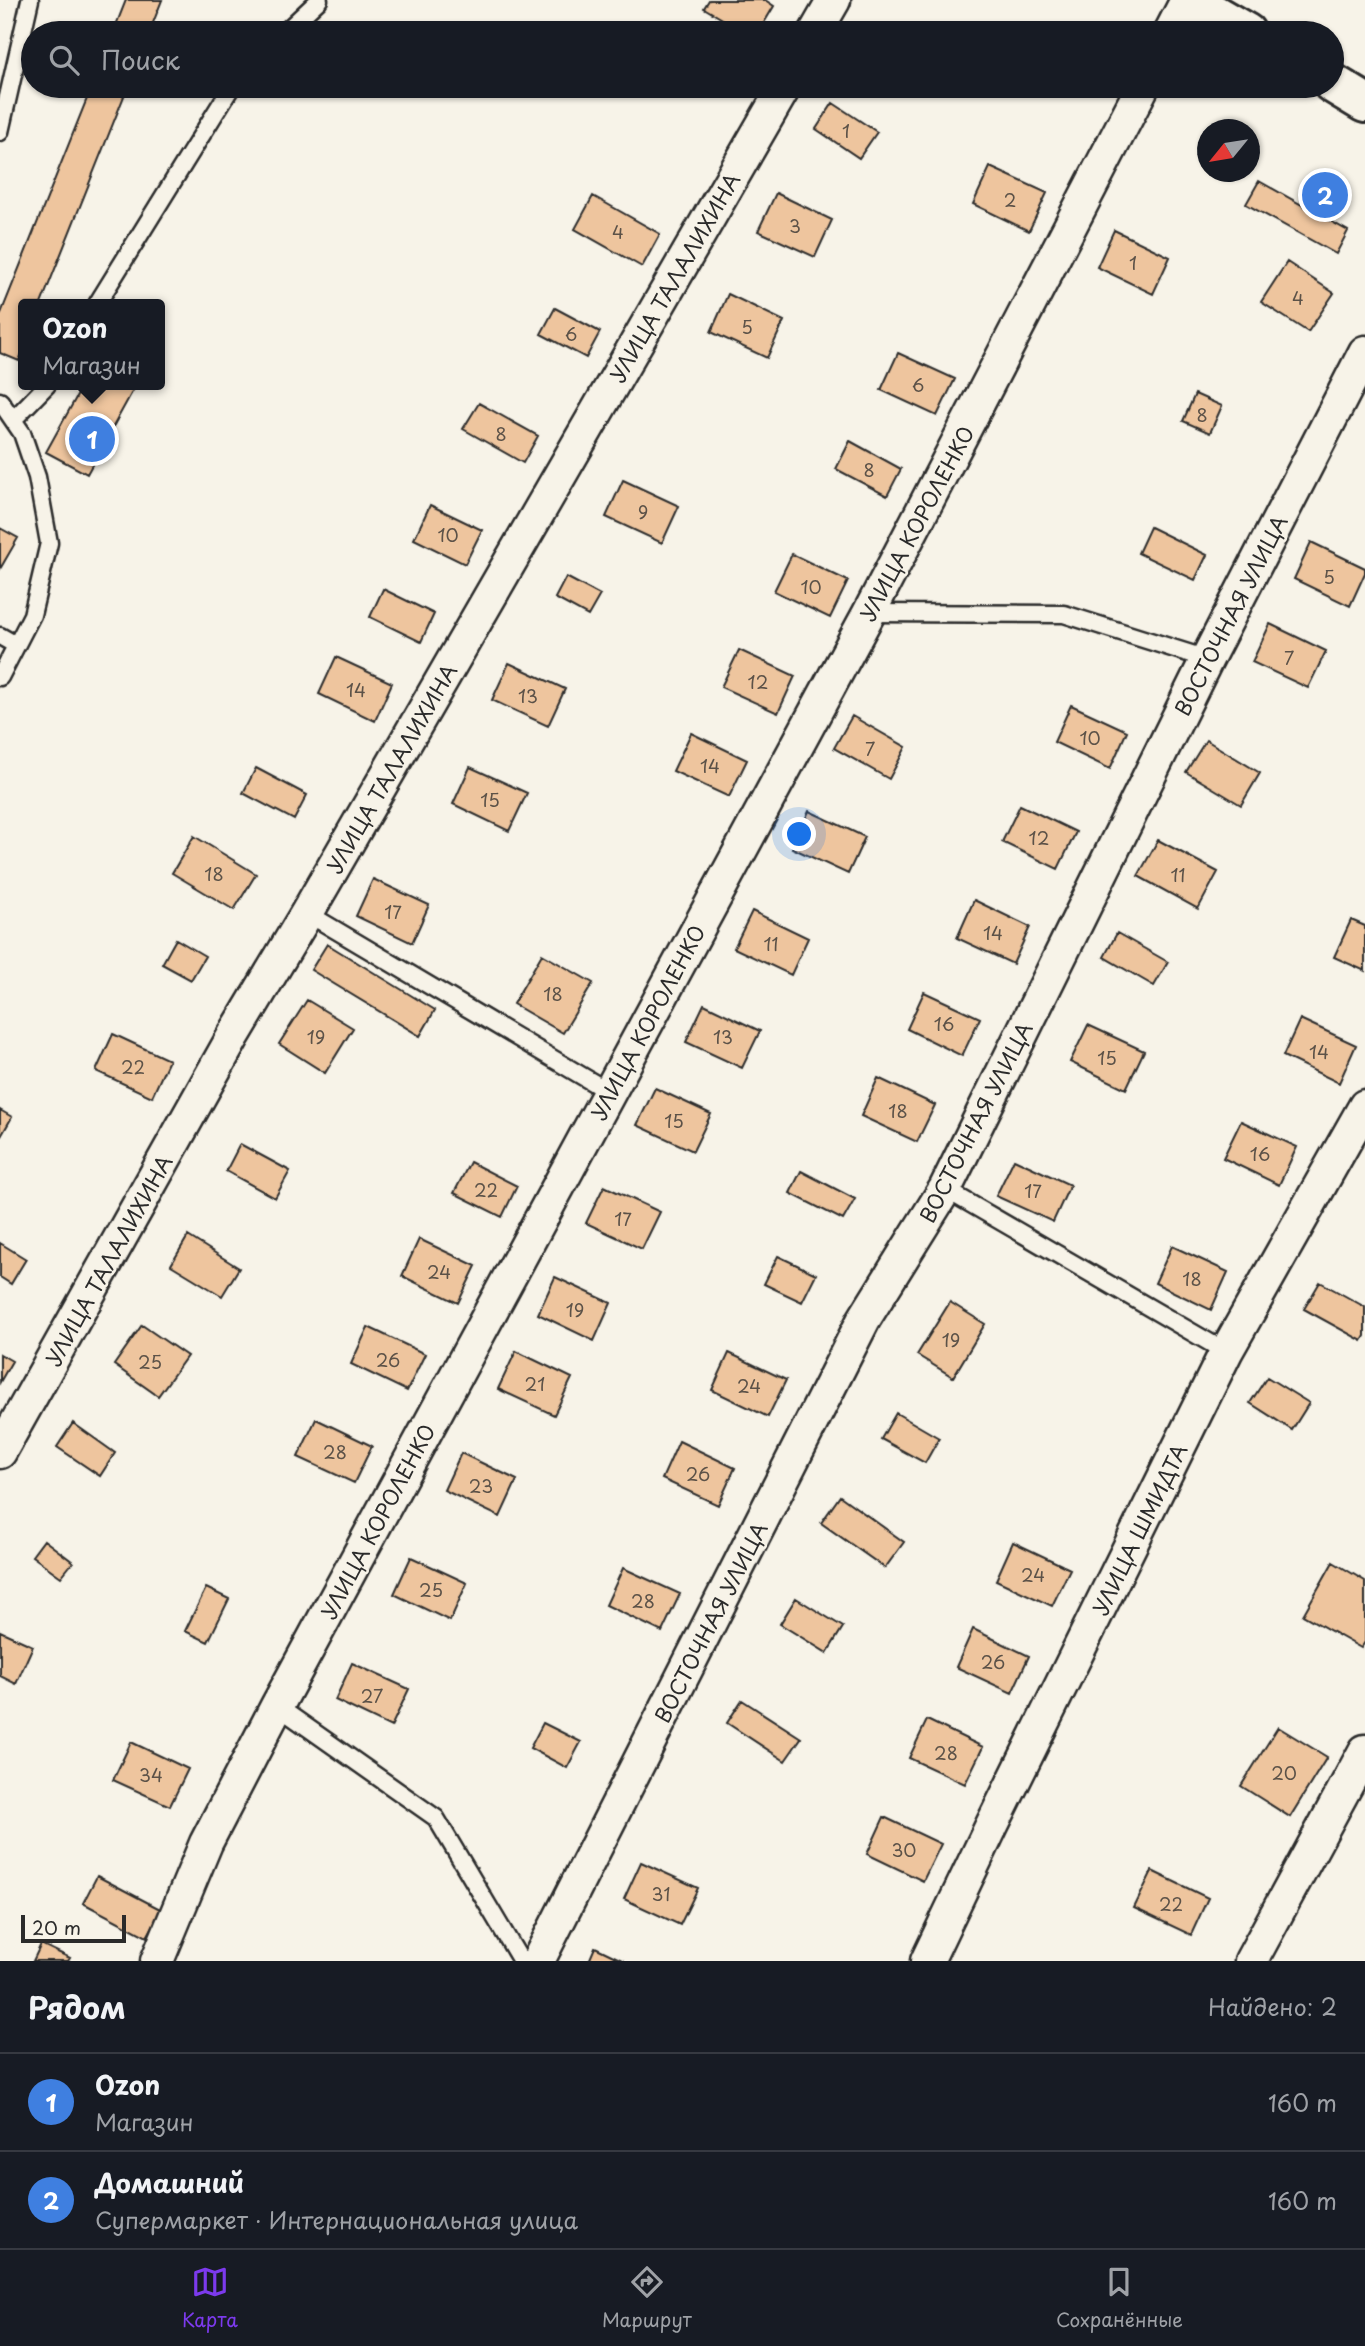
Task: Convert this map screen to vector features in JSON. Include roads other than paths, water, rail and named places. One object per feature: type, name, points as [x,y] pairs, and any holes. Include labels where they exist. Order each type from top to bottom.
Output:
[{"type":"street","points":[[822,21],[834,0]]},
{"type":"street","points":[[1177,21],[1188,0],[1225,21]]},
{"type":"street","points":[[1344,90],[1365,103]]},
{"type":"street","name":"УЛИЦА ТАЛАЛИХИНА","points":[[0,1452],[234,1035],[778,98]]},
{"type":"street","name":"УЛИЦА КОРОЛЕНКО","points":[[157,1961],[206,1843],[277,1706],[869,614],[1137,98]]},
{"type":"street","name":"ВОСТОЧНАЯ УЛИЦА","points":[[538,1961],[864,1319],[945,1188],[1207,659],[1365,352]]},
{"type":"street","name":"УЛИЦА ШМИДТА","points":[[927,1961],[1226,1352],[1365,1106]]},
{"type":"street","points":[[1251,1961],[1365,1751]]},
{"type":"lane","points":[[25,21],[30,0]]},
{"type":"lane","points":[[297,21],[319,0]]},
{"type":"lane","points":[[0,132],[21,40]]},
{"type":"lane","points":[[100,299],[225,98]]},
{"type":"lane","points":[[13,420],[42,390]]},
{"type":"lane","points":[[0,401],[22,433],[37,477],[49,542],[32,615],[0,677]]},
{"type":"lane","points":[[869,614],[1064,614],[1207,659]]},
{"type":"lane","points":[[0,636],[16,645]]},
{"type":"lane","points":[[307,913],[609,1092]]},
{"type":"lane","points":[[945,1188],[1226,1352]]},
{"type":"lane","points":[[277,1706],[436,1818],[521,1961]]},
{"type":"place","name":"Домашний","points":[[1325,195]]},
{"type":"place","name":"Ozon","points":[[92,439]]}]
